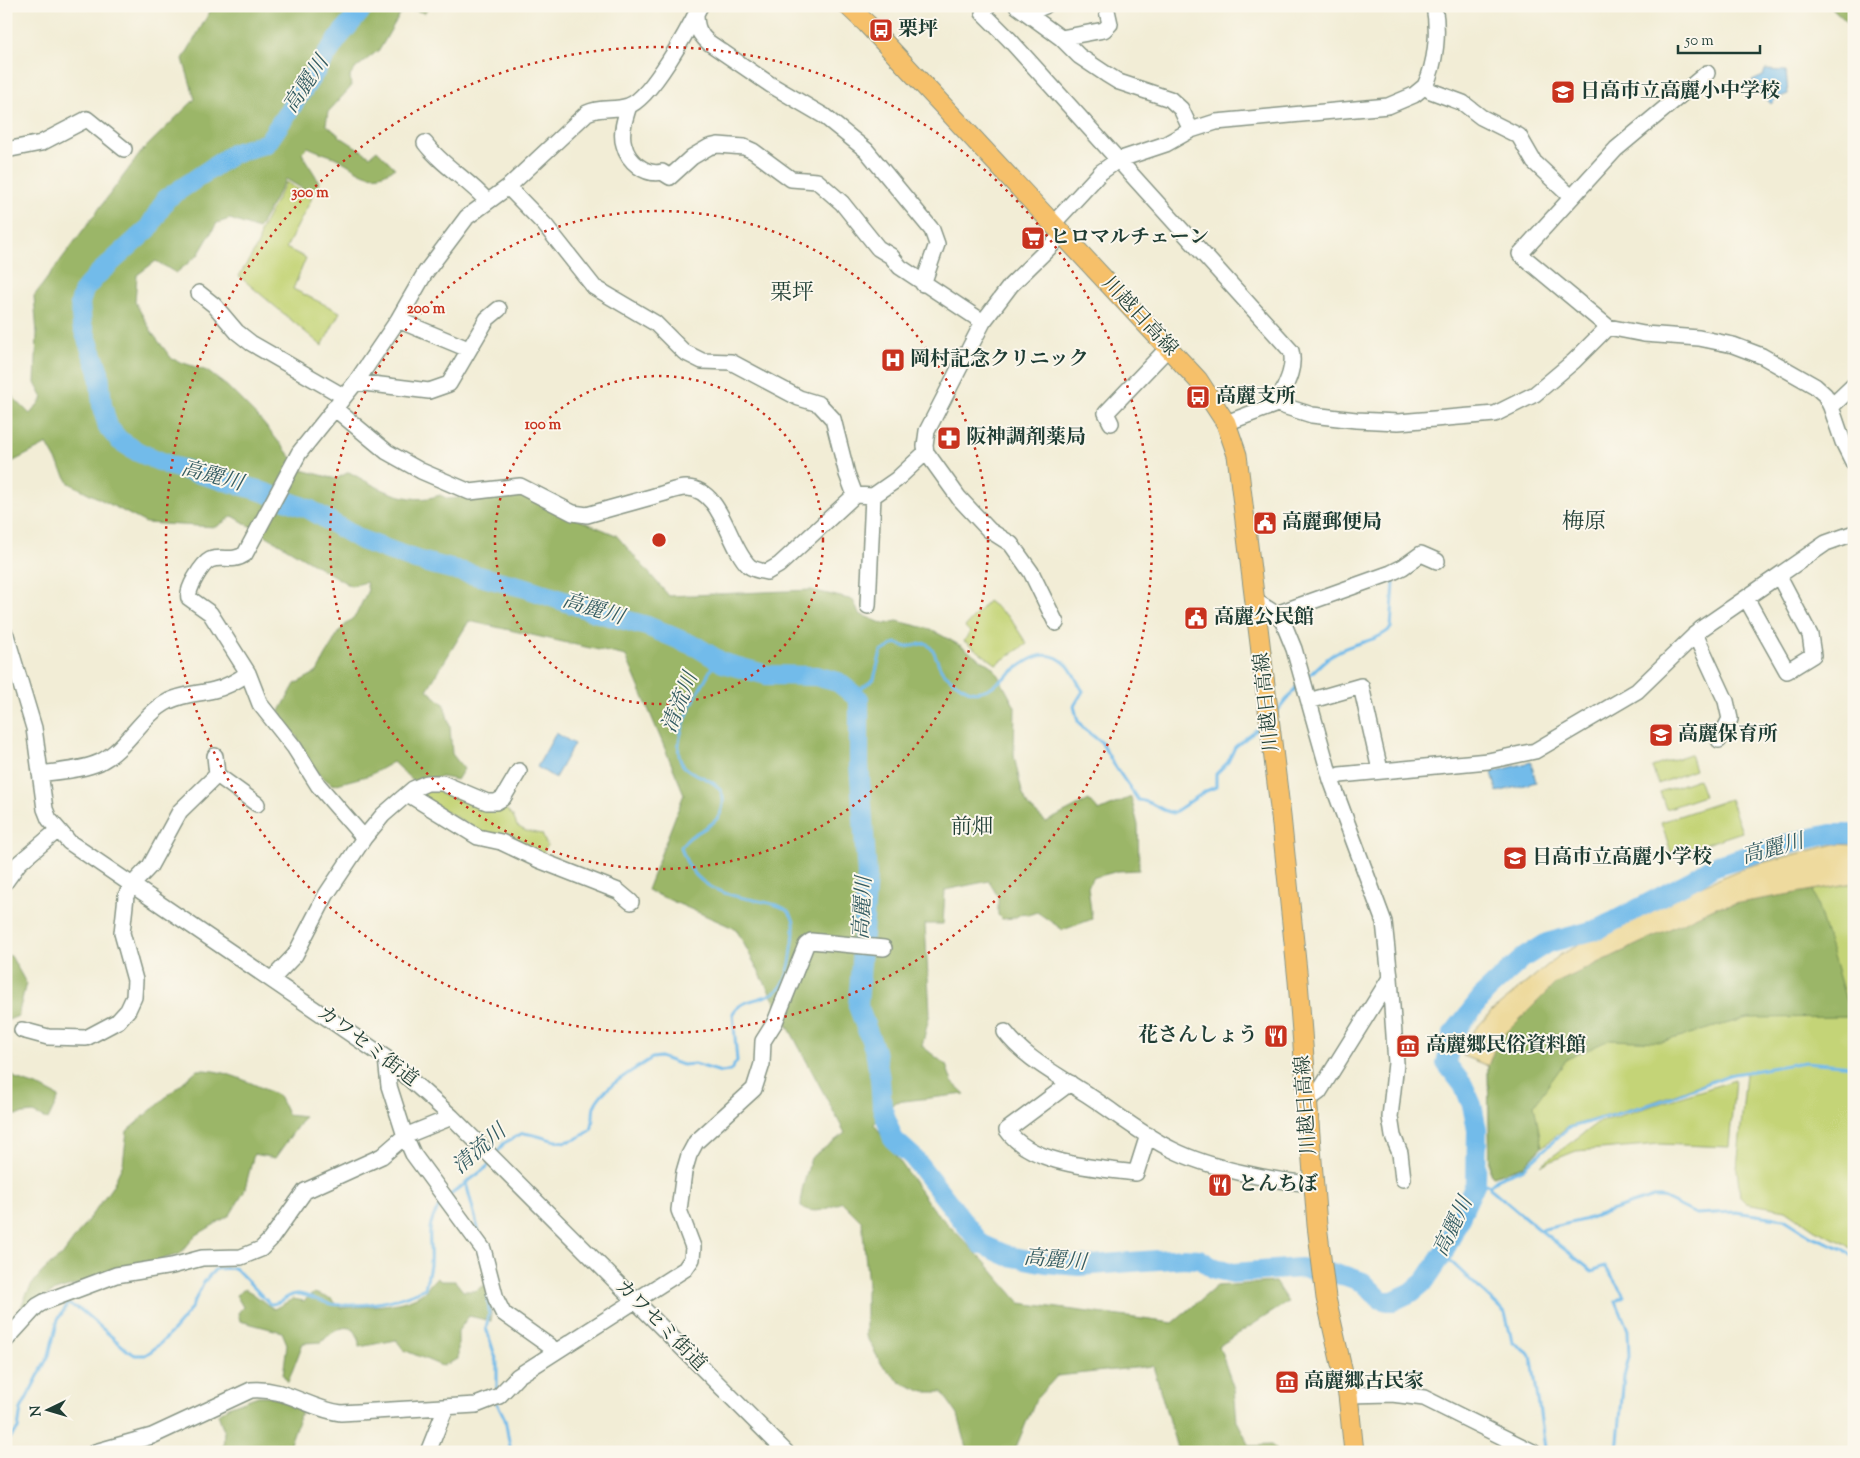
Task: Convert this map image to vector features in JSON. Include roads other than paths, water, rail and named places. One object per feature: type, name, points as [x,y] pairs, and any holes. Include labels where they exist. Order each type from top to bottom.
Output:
[{"type":"main road","name":"川越日高線","points":[[848,6],[867,24],[1198,380],[1226,423],[1237,454],[1257,602],[1298,981],[1317,1225],[1326,1298],[1348,1395],[1354,1452]]},
{"type":"street","points":[[988,6],[983,13],[1009,39],[1291,351],[1293,359],[1292,369],[1277,404]]},
{"type":"street","points":[[1023,9],[1045,6]]},
{"type":"street","points":[[1062,38],[1104,30],[1110,24],[1106,6]]},
{"type":"street","points":[[1056,623],[1031,572],[1011,544],[989,530],[960,498],[926,452],[927,431],[984,322],[1101,172],[1118,160],[1166,144],[1191,130],[1216,122],[1388,106],[1414,94],[1425,86],[1431,73],[1435,49],[1436,8]]},
{"type":"street","points":[[1023,9],[1062,38],[1079,56],[1106,74],[1119,82],[1170,100],[1181,109],[1191,130]]},
{"type":"street","points":[[364,838],[318,785],[294,747],[260,704],[248,674],[210,613],[189,598],[189,588],[206,563],[211,560],[234,560],[245,554],[262,527],[291,465],[356,382],[398,320],[434,260],[467,217],[508,187],[587,113],[603,107],[629,106],[643,96],[656,80],[698,10]]},
{"type":"street","points":[[698,10],[696,25],[700,35],[771,85],[824,116],[866,150],[932,230],[937,244],[923,284]]},
{"type":"street","points":[[1707,73],[1616,149],[1520,254],[1608,327],[1644,334],[1700,338],[1733,345],[1762,356],[1815,386],[1825,394],[1843,442],[1854,464]]},
{"type":"street","points":[[1425,86],[1431,91],[1463,103],[1481,117],[1519,136],[1534,162],[1571,197]]},
{"type":"street","points":[[629,106],[624,127],[624,145],[629,156],[638,166],[654,174],[662,172],[670,177],[692,157],[709,147],[718,145],[744,147],[792,179],[817,181],[842,204],[878,248],[923,284],[984,322]]},
{"type":"street","points":[[6,150],[41,143],[87,119],[124,149]]},
{"type":"street","points":[[426,142],[440,161],[473,185],[487,201]]},
{"type":"street","points":[[508,187],[545,225],[594,287],[655,324],[692,358],[702,361],[730,362],[799,398],[819,404],[833,419],[847,474],[855,494]]},
{"type":"street","points":[[199,294],[214,305],[237,332],[251,343],[339,402],[387,452],[421,471],[470,492],[520,486],[573,513],[587,515],[672,491],[688,488],[698,490],[709,497],[750,567],[767,572],[778,565],[855,494],[873,496],[896,480],[926,452]]},
{"type":"street","points":[[356,382],[429,391],[449,384],[486,319],[499,309]]},
{"type":"street","points":[[398,320],[468,349]]},
{"type":"street","points":[[1226,423],[1277,404],[1320,416],[1373,420],[1408,421],[1495,414],[1535,394],[1574,361],[1608,327]]},
{"type":"street","points":[[1111,423],[1106,413],[1168,348]]},
{"type":"street","points":[[1831,407],[1854,386]]},
{"type":"street","points":[[868,606],[873,496]]},
{"type":"street","points":[[1331,780],[1340,775],[1488,761],[1534,751],[1637,691],[1695,634],[1826,544],[1854,533]]},
{"type":"street","points":[[1276,614],[1391,572],[1403,567],[1421,554],[1438,561]]},
{"type":"street","points":[[1746,598],[1787,672],[1812,655],[1810,635],[1779,576]]},
{"type":"street","points":[[1257,602],[1276,614],[1283,622],[1294,649],[1331,780],[1384,922],[1396,1063],[1390,1117],[1393,1136],[1400,1153],[1403,1179]]},
{"type":"street","points":[[1695,634],[1726,701],[1730,719],[1719,740]]},
{"type":"street","name":"カワセミ街道","points":[[6,635],[29,713],[37,748],[45,809],[48,819],[58,830],[84,853],[131,886],[272,979],[386,1058],[452,1117],[786,1452]]},
{"type":"street","points":[[40,774],[101,762],[112,754],[148,715],[167,702],[179,696],[212,691],[232,684],[248,674]]},
{"type":"street","points":[[1308,701],[1360,686],[1380,770]]},
{"type":"street","points":[[215,756],[217,775],[257,804]]},
{"type":"street","points":[[272,979],[295,956],[326,895],[364,838],[383,815],[413,789],[426,783],[442,783],[487,802],[496,802],[504,798],[520,771]]},
{"type":"street","points":[[22,1030],[48,1036],[86,1038],[118,1021],[128,1010],[134,997],[135,980],[122,933],[124,906],[131,886],[150,866],[183,806],[217,775]]},
{"type":"street","points":[[408,794],[478,837],[501,842],[539,860],[618,891],[630,902]]},
{"type":"street","points":[[6,881],[19,863],[58,830]]},
{"type":"street","points":[[96,1452],[152,1436],[251,1390],[267,1388],[330,1411],[341,1413],[476,1405],[499,1396],[518,1376],[555,1350],[636,1301],[685,1269],[690,1263],[693,1247],[680,1210],[684,1172],[688,1155],[696,1142],[754,1089],[762,1064],[763,1041],[774,1022],[806,945],[811,941],[884,948]]},
{"type":"street","points":[[1306,1101],[1319,1092],[1390,978]]},
{"type":"street","points":[[1005,1032],[1016,1047],[1177,1152],[1202,1162],[1295,1183],[1313,1184]]},
{"type":"street","points":[[386,1058],[389,1086],[405,1136],[413,1154],[483,1249],[496,1299],[504,1313],[555,1350]]},
{"type":"street","points":[[1070,1083],[1007,1130],[1013,1140],[1059,1163],[1136,1173],[1148,1134]]},
{"type":"street","points":[[6,1340],[37,1306],[116,1275],[172,1266],[202,1258],[241,1257],[260,1249],[270,1240],[304,1191],[382,1156],[405,1136],[452,1117]]},
{"type":"street","points":[[1348,1395],[1392,1394],[1424,1398],[1533,1452]]},
{"type":"street","points":[[428,1452],[446,1407]]},
{"type":"water","points":[[1765,70],[1786,71],[1788,94],[1777,98],[1771,104],[1752,81],[1763,76]]},
{"type":"water","points":[[556,733],[574,744],[555,778],[537,767]]},
{"type":"water","points":[[1531,762],[1536,782],[1497,792],[1492,772]]},
{"type":"waterway","name":"高麗川","points":[[365,6],[338,38],[267,143],[234,153],[166,199],[148,229],[97,275],[84,290],[80,303],[82,325],[99,372],[102,405],[108,427],[119,440],[138,452],[171,466],[258,490],[309,509],[361,540],[416,560],[526,588],[595,612],[647,626],[697,647],[723,663],[767,675],[816,676],[838,682],[859,699],[859,764],[867,875],[858,1006],[875,1051],[882,1107],[893,1139],[913,1157],[981,1244],[1008,1256],[1046,1263],[1079,1266],[1184,1258],[1199,1259],[1215,1269],[1233,1273],[1301,1268],[1346,1276],[1363,1282],[1380,1299],[1393,1301],[1412,1292],[1425,1281],[1443,1254],[1476,1182],[1477,1130],[1472,1105],[1463,1085],[1446,1063],[1453,1034],[1485,993],[1523,958],[1547,943],[1599,929],[1694,879],[1714,866],[1797,841],[1831,834],[1854,834]]},
{"type":"waterway","points":[[1306,678],[1333,655],[1379,636],[1391,628],[1394,582]]},
{"type":"waterway","points":[[853,695],[874,679],[881,652],[896,643],[906,647],[926,643],[935,653],[939,665],[946,675],[965,689],[980,691],[991,687],[1028,661],[1040,656],[1053,656],[1067,665],[1083,691],[1074,706],[1078,721],[1084,729],[1101,742],[1138,800],[1148,802],[1173,813],[1206,791],[1216,787],[1216,774],[1228,762],[1235,747],[1262,725]]},
{"type":"waterway","name":"清流川","points":[[495,1155],[504,1143],[523,1133],[564,1142],[581,1137],[591,1130],[594,1107],[603,1093],[652,1058],[660,1057],[682,1065],[695,1064],[721,1072],[730,1071],[737,1061],[733,1013],[747,1002],[765,997],[777,991],[786,978],[791,960],[794,928],[794,922],[788,911],[776,905],[723,893],[706,884],[691,869],[681,847],[685,841],[715,821],[722,809],[723,798],[721,791],[708,780],[685,768],[681,762],[679,751],[680,738],[690,709],[717,659]]},
{"type":"waterway","points":[[1276,713],[1298,685]]},
{"type":"waterway","points":[[1476,1182],[1490,1185],[1498,1178],[1524,1168],[1568,1128],[1658,1102],[1729,1075],[1805,1062],[1854,1066]]},
{"type":"waterway","name":"清流川","points":[[449,1196],[487,1167],[490,1162]]},
{"type":"waterway","points":[[466,1183],[479,1232]]},
{"type":"waterway","points":[[1490,1185],[1490,1188],[1540,1230],[1583,1220],[1653,1197],[1661,1197],[1696,1214],[1735,1212],[1784,1219],[1811,1236],[1844,1249],[1854,1257]]},
{"type":"waterway","name":"清流川","points":[[6,1443],[18,1429],[21,1409],[49,1355],[58,1319],[68,1304],[81,1310],[127,1350],[135,1355],[145,1355],[161,1343],[183,1319],[191,1308],[205,1280],[216,1269],[235,1268],[270,1304],[277,1303],[294,1294],[331,1304],[343,1305],[379,1303],[403,1297],[425,1288],[430,1265],[431,1225],[437,1210],[443,1202]]},
{"type":"waterway","points":[[1540,1230],[1592,1271],[1605,1266],[1624,1296],[1616,1301],[1628,1330],[1629,1357],[1624,1376],[1617,1452]]},
{"type":"waterway","points":[[1443,1254],[1505,1313],[1512,1341],[1528,1353],[1532,1359],[1545,1448]]},
{"type":"waterway","points":[[488,1295],[489,1314],[486,1328],[497,1362],[497,1391]]},
{"type":"waterway","points":[[497,1403],[505,1419],[511,1452]]},
{"type":"place","name":"栗坪","points":[[881,30]]},
{"type":"place","name":"日高市立高麗小中学校","points":[[1563,92]]},
{"type":"place","name":"ヒロマルチェーン","points":[[1033,238]]},
{"type":"place","name":"岡村記念クリニック","points":[[893,360]]},
{"type":"place","name":"高麗支所","points":[[1198,397]]},
{"type":"place","name":"阪神調剤薬局","points":[[949,438]]},
{"type":"place","name":"高麗郵便局","points":[[1265,523]]},
{"type":"place","name":"高麗公民館","points":[[1196,618]]},
{"type":"place","name":"高麗保育所","points":[[1661,735]]},
{"type":"place","name":"日高市立高麗小学校","points":[[1515,858]]},
{"type":"place","name":"花さんしょう","points":[[1276,1036]]},
{"type":"place","name":"高麗郷民俗資料館","points":[[1408,1046]]},
{"type":"place","name":"とんちぼ","points":[[1220,1185]]},
{"type":"place","name":"高麗郷古民家","points":[[1287,1382]]},
{"type":"district","name":"栗坪","points":[[792,294]]},
{"type":"district","name":"梅原","points":[[1584,523]]},
{"type":"district","name":"前畑","points":[[972,828]]}]
